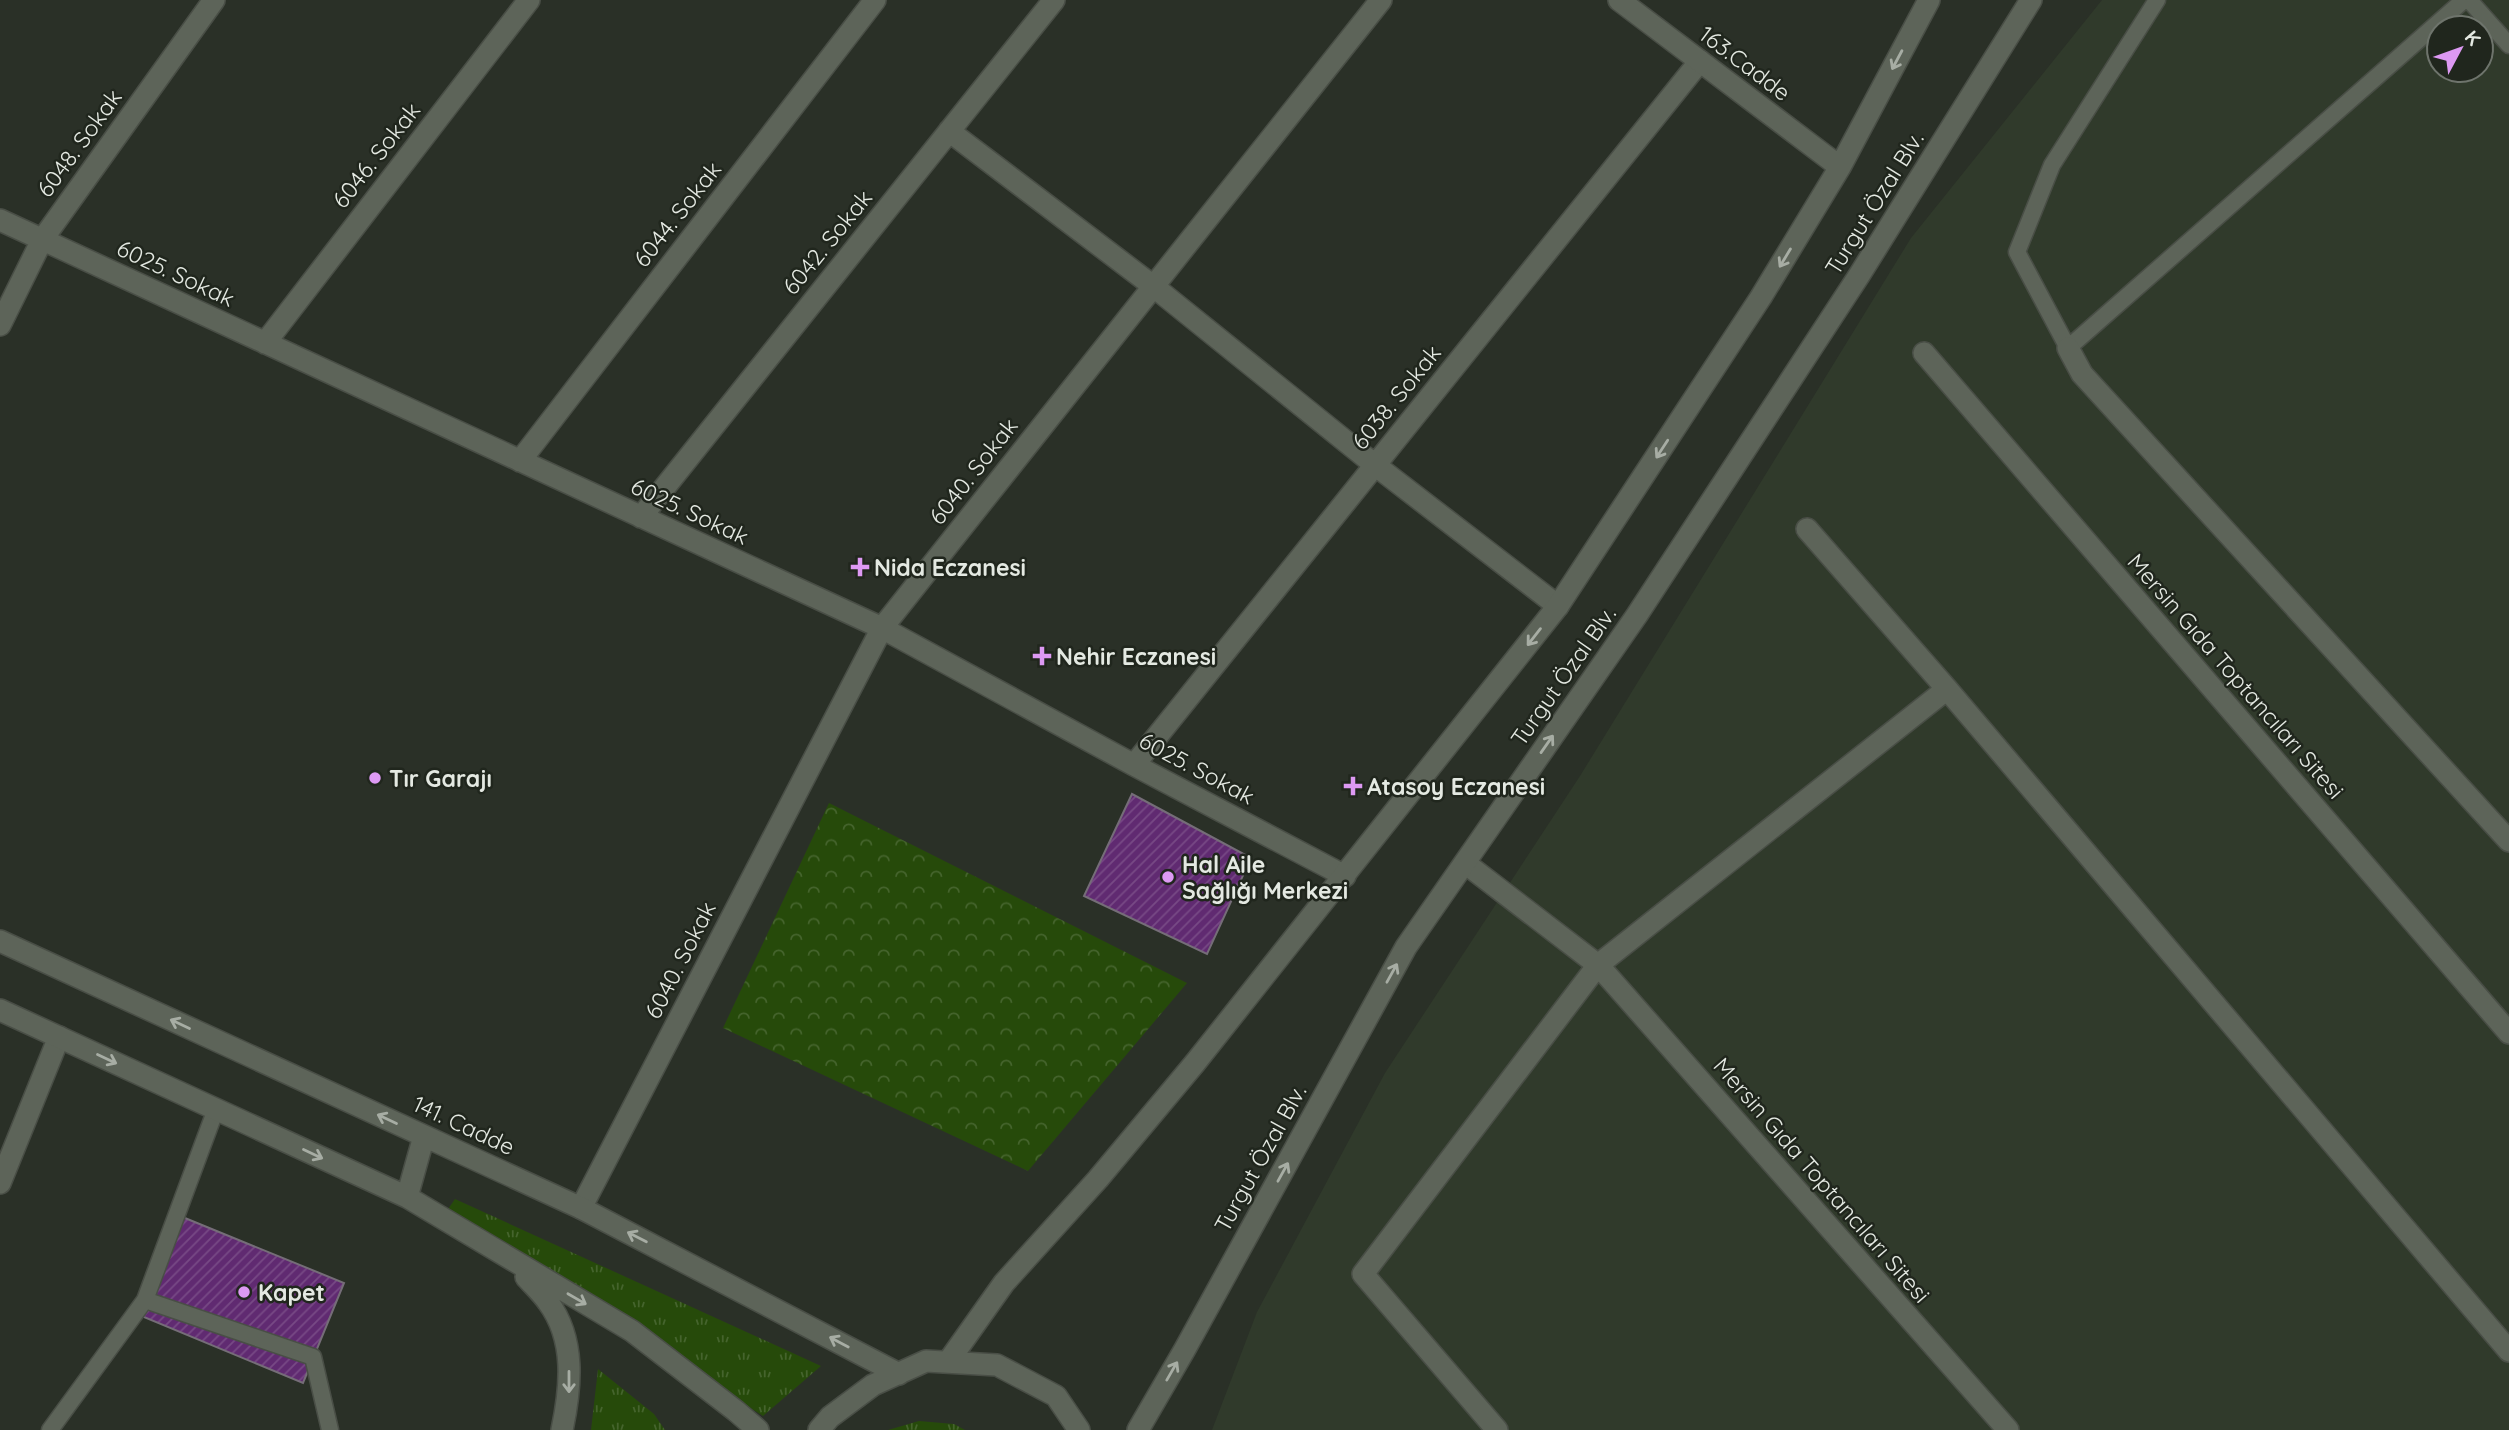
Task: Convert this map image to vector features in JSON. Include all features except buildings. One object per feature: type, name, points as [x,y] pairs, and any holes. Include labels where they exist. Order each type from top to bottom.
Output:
[{"type":"street","name":"6048. Sokak","points":[[0,325],[42,240],[214,0]]},
{"type":"street","name":"6046. Sokak","points":[[265,342],[529,0]]},
{"type":"street","name":"6044. Sokak","points":[[520,461],[875,0]]},
{"type":"street","name":"6042. Sokak","points":[[641,517],[1054,0]]},
{"type":"street","name":"6040. Sokak","points":[[581,1208],[882,628],[1381,0]]},
{"type":"street","name":"163.Cadde","points":[[1619,0],[1840,167]]},
{"type":"street","name":"Turgut Özal Blv.","points":[[948,1362],[1004,1283],[1098,1179],[1186,1074],[1559,606],[1761,297],[1840,167],[1930,0]]},
{"type":"street","name":"Turgut Özal Blv.","points":[[1138,1430],[1406,947],[1652,593],[1860,274],[2031,0]]},
{"type":"street","name":"6038. Sokak","points":[[1134,765],[1700,61]]},
{"type":"street","points":[[949,131],[1153,286],[1375,465],[1559,606]]},
{"type":"street","name":"6025. Sokak","points":[[0,220],[882,628],[1345,876]]},
{"type":"street","points":[[2068,348],[2082,374],[2509,841]]},
{"type":"street","name":"Mersin Gıda Toptancıları Sitesi","points":[[1924,353],[2509,1033]]},
{"type":"street","points":[[1807,528],[2509,1351]]},
{"type":"street","points":[[1497,1430],[1363,1274],[1598,965],[1947,689]]},
{"type":"street","name":"Mersin Gıda Toptancıları Sitesi","points":[[1465,863],[1598,965],[2008,1430]]},
{"type":"street","name":"141. Cadde","points":[[0,941],[581,1208],[899,1374]]},
{"type":"street","points":[[0,1010],[407,1198],[632,1331],[758,1430]]},
{"type":"street","points":[[0,1183],[59,1037]]},
{"type":"street","points":[[407,1198],[424,1136]]},
{"type":"street","points":[[510,1260],[549,1302],[566,1336],[571,1387],[562,1430]]},
{"type":"street","points":[[819,1430],[830,1417],[873,1385],[926,1361],[997,1365],[1056,1396],[1079,1430]]},
{"type":"lane","points":[[2157,0],[2052,165],[2017,253],[2068,348],[2467,0],[2509,45]]},
{"type":"lane","points":[[50,1430],[145,1300],[216,1109]]},
{"type":"lane","points":[[145,1300],[313,1357],[330,1430]]},
{"type":"shaded area","points":[[2102,0],[2509,0],[2509,1430],[1212,1430],[1257,1312],[1385,1073],[1580,776],[1911,238]]},
{"type":"green space","points":[[829,803],[1187,983],[1028,1171],[723,1028]]},
{"type":"green space","points":[[455,1199],[821,1366],[763,1416],[446,1212]]},
{"type":"green space","points":[[598,1369],[654,1414],[665,1430],[591,1430]]},
{"type":"green space","points":[[919,1421],[954,1424],[965,1430],[888,1430]]},
{"type":"place","name":"Nida Eczanesi","points":[[860,567]]},
{"type":"place","name":"Nehir Eczanesi","points":[[1042,656]]},
{"type":"place","name":"Tır Garajı","points":[[375,778]]},
{"type":"place","name":"Atasoy Eczanesi","points":[[1353,786]]},
{"type":"place","name":"Hal Aile Sağlığı Merkezi","points":[[1168,877]]},
{"type":"place","name":"Kapet","points":[[244,1292]]}]
